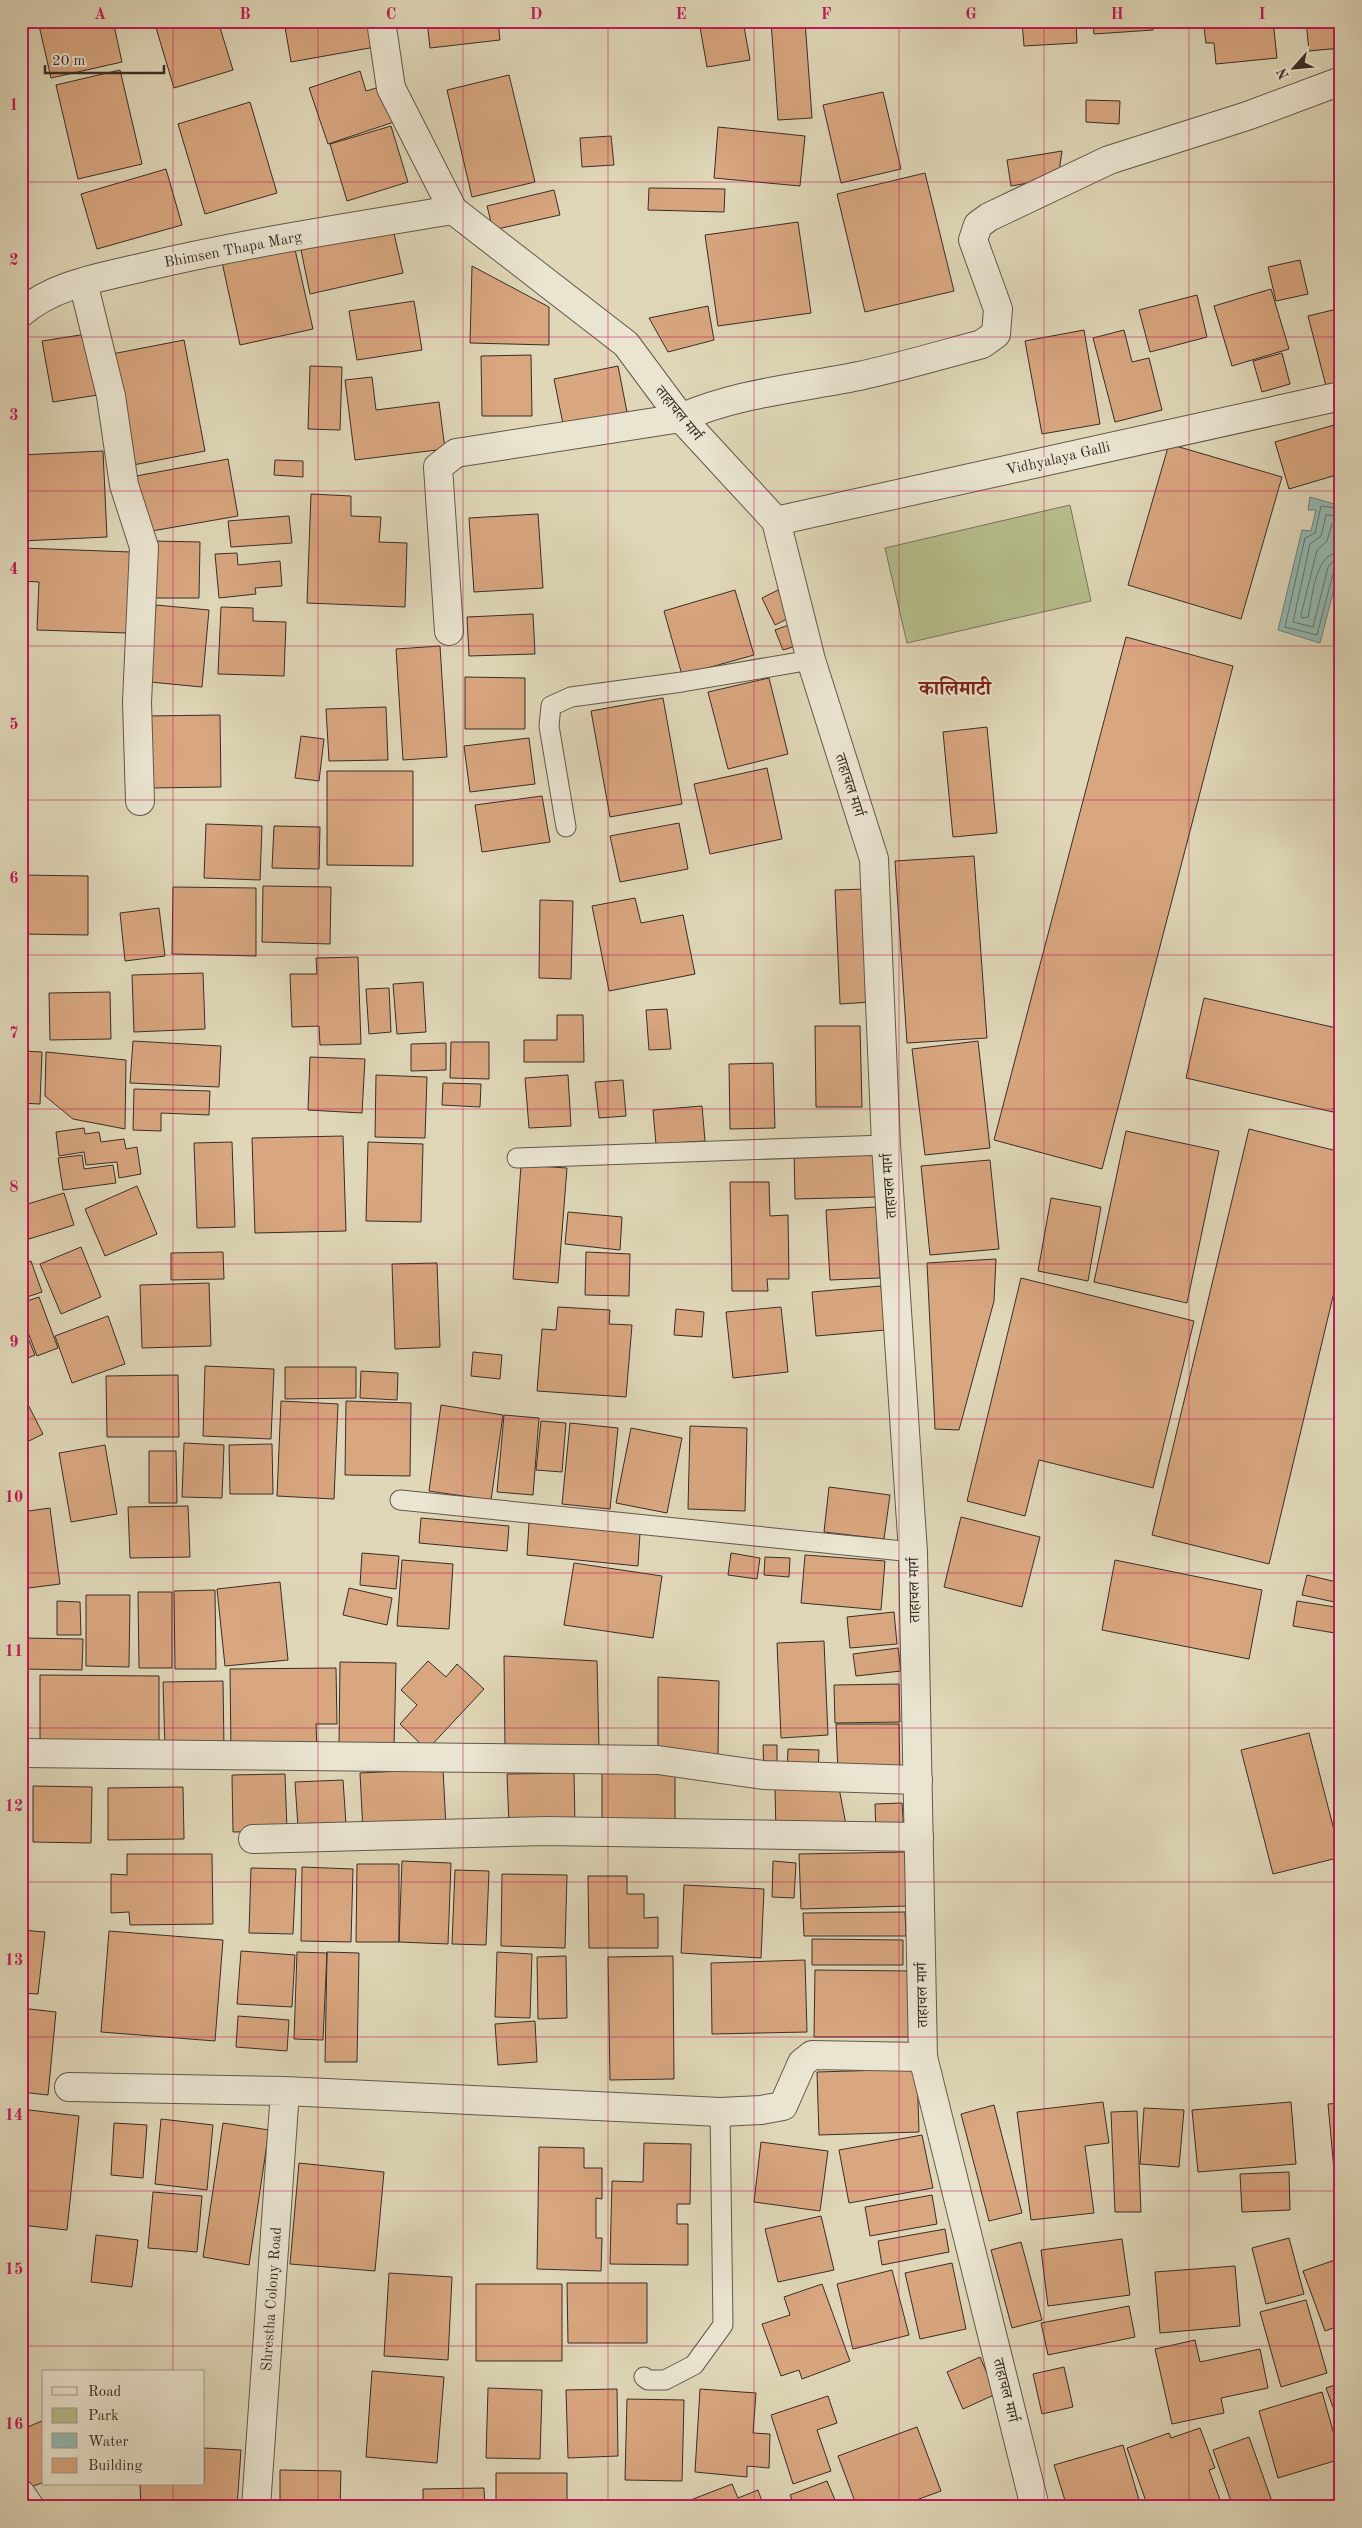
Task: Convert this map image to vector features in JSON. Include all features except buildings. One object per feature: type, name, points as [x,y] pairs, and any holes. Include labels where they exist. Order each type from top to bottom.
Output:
[{"type":"street","name":"ताहाचल मार्ग","points":[[381,21],[390,88],[453,210],[626,344],[680,418],[776,521],[811,660],[874,859],[886,1145],[913,1552],[923,2057],[1035,2507]]},
{"type":"street","points":[[449,631],[438,467],[456,453],[680,418],[699,410],[767,392],[860,376],[982,344],[996,334],[998,309],[973,240],[978,225],[990,217],[1109,160],[1247,116],[1341,81]]},
{"type":"street","name":"Bhimsen Thapa Marg","points":[[21,312],[35,301],[83,282],[216,250],[453,210]]},
{"type":"street","points":[[83,282],[111,396],[124,485],[144,547],[137,693],[140,801]]},
{"type":"street","name":"Vidhyalaya Galli","points":[[776,521],[1341,396]]},
{"type":"street","points":[[21,1752],[658,1760],[763,1775],[918,1780]]},
{"type":"street","points":[[253,1839],[546,1831],[919,1837]]},
{"type":"street","points":[[69,2087],[285,2091],[720,2112],[762,2110],[783,2106],[802,2063],[812,2055],[923,2057]]},
{"type":"street","name":"Shrestha Colony Road","points":[[256,2507],[285,2091]]},
{"type":"street","points":[[21,2494],[30,2507]]},
{"type":"lane","points":[[566,827],[549,726],[551,706],[570,697],[682,682],[811,660]]},
{"type":"lane","points":[[517,1158],[886,1145]]},
{"type":"lane","points":[[400,1500],[913,1552]]},
{"type":"lane","points":[[644,2378],[648,2380],[665,2380],[694,2365],[723,2325],[720,2112]]},
{"type":"green space","points":[[1070,505],[1091,601],[907,643],[885,548]]},
{"type":"water","points":[[1310,497],[1338,505],[1341,501],[1341,570],[1339,570],[1320,643],[1278,630],[1302,530],[1311,531],[1316,510],[1308,510]]},
{"type":"district","name":"कालिमाटी","points":[[955,688]]}]
